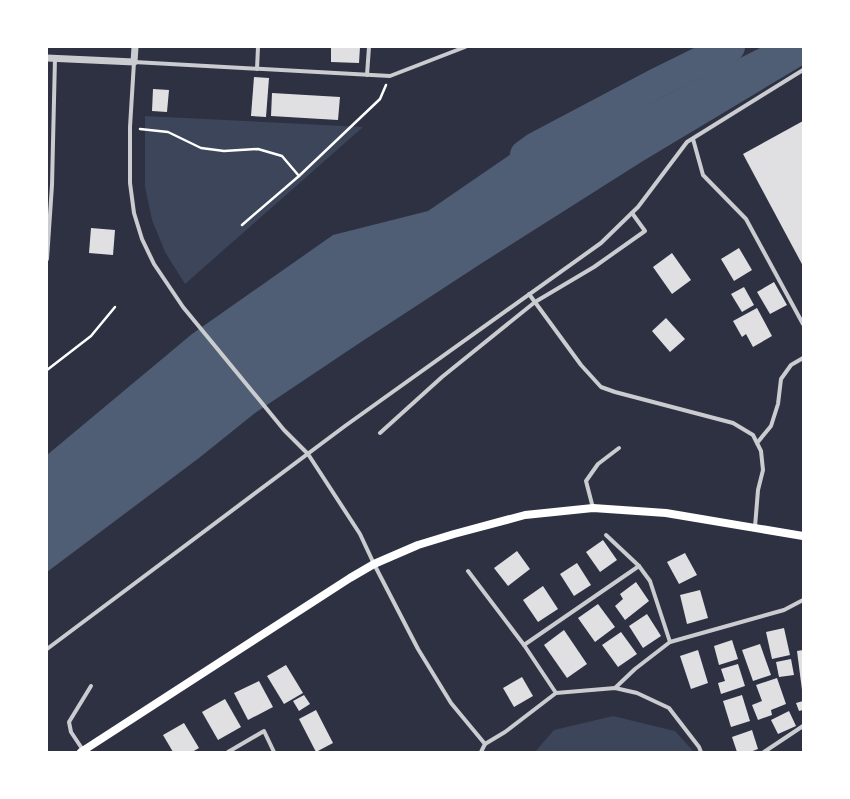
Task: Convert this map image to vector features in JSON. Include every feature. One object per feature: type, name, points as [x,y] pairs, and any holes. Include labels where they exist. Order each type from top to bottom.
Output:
[{"type":"main road","points":[[82,751],[331,590],[374,564],[418,545],[518,517],[593,508],[666,513],[803,536]]},
{"type":"street","points":[[135,47],[130,127],[130,183],[134,213],[142,239],[154,264],[183,307],[284,430],[308,454],[360,534],[418,649],[451,703],[485,744]]},
{"type":"street","points":[[257,70],[258,47]]},
{"type":"street","points":[[367,75],[369,47]]},
{"type":"street","points":[[47,259],[51,58],[390,76],[465,47]]},
{"type":"street","points":[[47,649],[351,422],[601,243],[638,207],[687,142],[803,70]]},
{"type":"street","points":[[693,138],[703,175],[746,219],[803,324]]},
{"type":"street","points":[[380,433],[442,377],[536,302],[594,267],[645,231],[632,213]]},
{"type":"street","points":[[529,294],[581,365],[601,387],[732,423],[753,435],[762,451],[763,470],[758,490],[755,527]]},
{"type":"street","points":[[757,443],[771,426],[778,404],[781,379],[791,365],[803,358]]},
{"type":"street","points":[[593,508],[586,481],[598,464],[619,448]]},
{"type":"street","points":[[606,535],[639,566],[650,581],[670,642]]},
{"type":"street","points":[[524,645],[639,566]]},
{"type":"street","points":[[468,571],[524,645],[556,693]]},
{"type":"street","points":[[615,688],[635,669],[670,642],[784,610],[803,600]]},
{"type":"street","points":[[82,751],[71,732],[69,722],[92,686]]},
{"type":"street","points":[[481,752],[485,744],[506,732],[556,693],[615,688],[637,693],[669,708],[699,747],[701,752]]},
{"type":"street","points":[[764,752],[803,726]]},
{"type":"street","points":[[228,752],[264,731],[274,752]]},
{"type":"path","points":[[242,225],[299,176],[380,99],[390,76]]},
{"type":"path","points":[[130,127],[168,132],[201,148],[224,151],[258,149],[282,156],[299,176]]},
{"type":"path","points":[[47,370],[91,336],[114,307]]},
{"type":"shaded area","points":[[762,47],[803,47],[803,65],[643,161],[482,263],[255,413],[199,458],[47,572],[47,455],[192,334],[333,235],[428,211],[530,141],[614,121]]},
{"type":"shaded area","points":[[145,116],[363,127],[185,284],[165,252],[152,220],[145,187]]},
{"type":"shaded area","points":[[613,716],[675,731],[694,752],[535,752],[554,730]]},
{"type":"building","points":[[331,47],[360,47],[359,63],[331,62]]},
{"type":"building","points":[[254,77],[269,78],[266,117],[251,116]]},
{"type":"building","points":[[153,89],[169,90],[167,112],[152,111]]},
{"type":"building","points":[[272,93],[340,97],[338,120],[271,116]]},
{"type":"building","points":[[803,121],[803,266],[743,154]]},
{"type":"building","points":[[91,228],[115,230],[113,255],[89,253]]},
{"type":"building","points":[[739,248],[752,270],[734,281],[721,259]]},
{"type":"building","points":[[672,253],[691,280],[672,294],[653,267]]},
{"type":"building","points":[[774,282],[787,305],[770,314],[757,292]]},
{"type":"building","points":[[744,287],[754,305],[742,312],[731,294]]},
{"type":"building","points":[[757,308],[772,336],[753,347],[746,334],[742,337],[733,321]]},
{"type":"building","points":[[666,318],[685,339],[670,352],[652,331]]},
{"type":"building","points":[[603,540],[617,560],[600,572],[586,552]]},
{"type":"building","points":[[517,551],[530,569],[508,586],[494,568]]},
{"type":"building","points":[[685,553],[697,575],[679,584],[667,562]]},
{"type":"building","points":[[577,563],[591,585],[574,596],[560,574]]},
{"type":"building","points":[[636,582],[649,601],[625,620],[615,606],[623,599],[620,594]]},
{"type":"building","points":[[543,586],[558,609],[538,622],[523,600]]},
{"type":"building","points":[[700,590],[708,618],[687,624],[680,595]]},
{"type":"building","points":[[598,604],[615,627],[595,642],[578,618]]},
{"type":"building","points":[[647,614],[661,636],[643,648],[629,626]]},
{"type":"building","points":[[784,628],[790,655],[772,659],[766,632]]},
{"type":"building","points":[[564,630],[587,664],[567,678],[544,645]]},
{"type":"building","points":[[621,632],[637,654],[618,667],[602,645]]},
{"type":"building","points":[[732,640],[738,659],[719,665],[714,646]]},
{"type":"building","points":[[760,644],[771,675],[753,681],[742,650]]},
{"type":"building","points":[[698,650],[708,683],[691,689],[680,656]]},
{"type":"building","points":[[803,650],[803,690],[802,690],[797,651]]},
{"type":"building","points":[[791,659],[794,675],[779,677],[776,662]]},
{"type":"building","points":[[738,664],[745,686],[721,694],[718,683],[725,681],[721,669]]},
{"type":"building","points":[[286,665],[303,693],[284,704],[267,676]]},
{"type":"building","points":[[522,677],[533,696],[514,707],[503,688]]},
{"type":"building","points":[[777,678],[786,704],[771,710],[772,715],[758,720],[752,705],[762,701],[756,685]]},
{"type":"building","points":[[259,681],[273,707],[248,720],[234,693]]},
{"type":"building","points":[[304,695],[310,704],[299,711],[293,701]]},
{"type":"building","points":[[742,695],[750,721],[731,727],[723,701]]},
{"type":"building","points":[[225,699],[241,727],[218,740],[202,712]]},
{"type":"building","points":[[803,701],[803,710],[799,711],[796,703]]},
{"type":"building","points":[[316,710],[333,743],[316,752],[299,719]]},
{"type":"building","points":[[789,711],[796,726],[778,734],[771,720]]},
{"type":"building","points":[[184,723],[199,748],[192,752],[173,752],[163,735]]},
{"type":"building","points":[[752,730],[758,749],[750,752],[737,752],[732,737]]},
{"type":"waterway","points":[[525,155],[536,147],[655,84],[730,47]]}]
